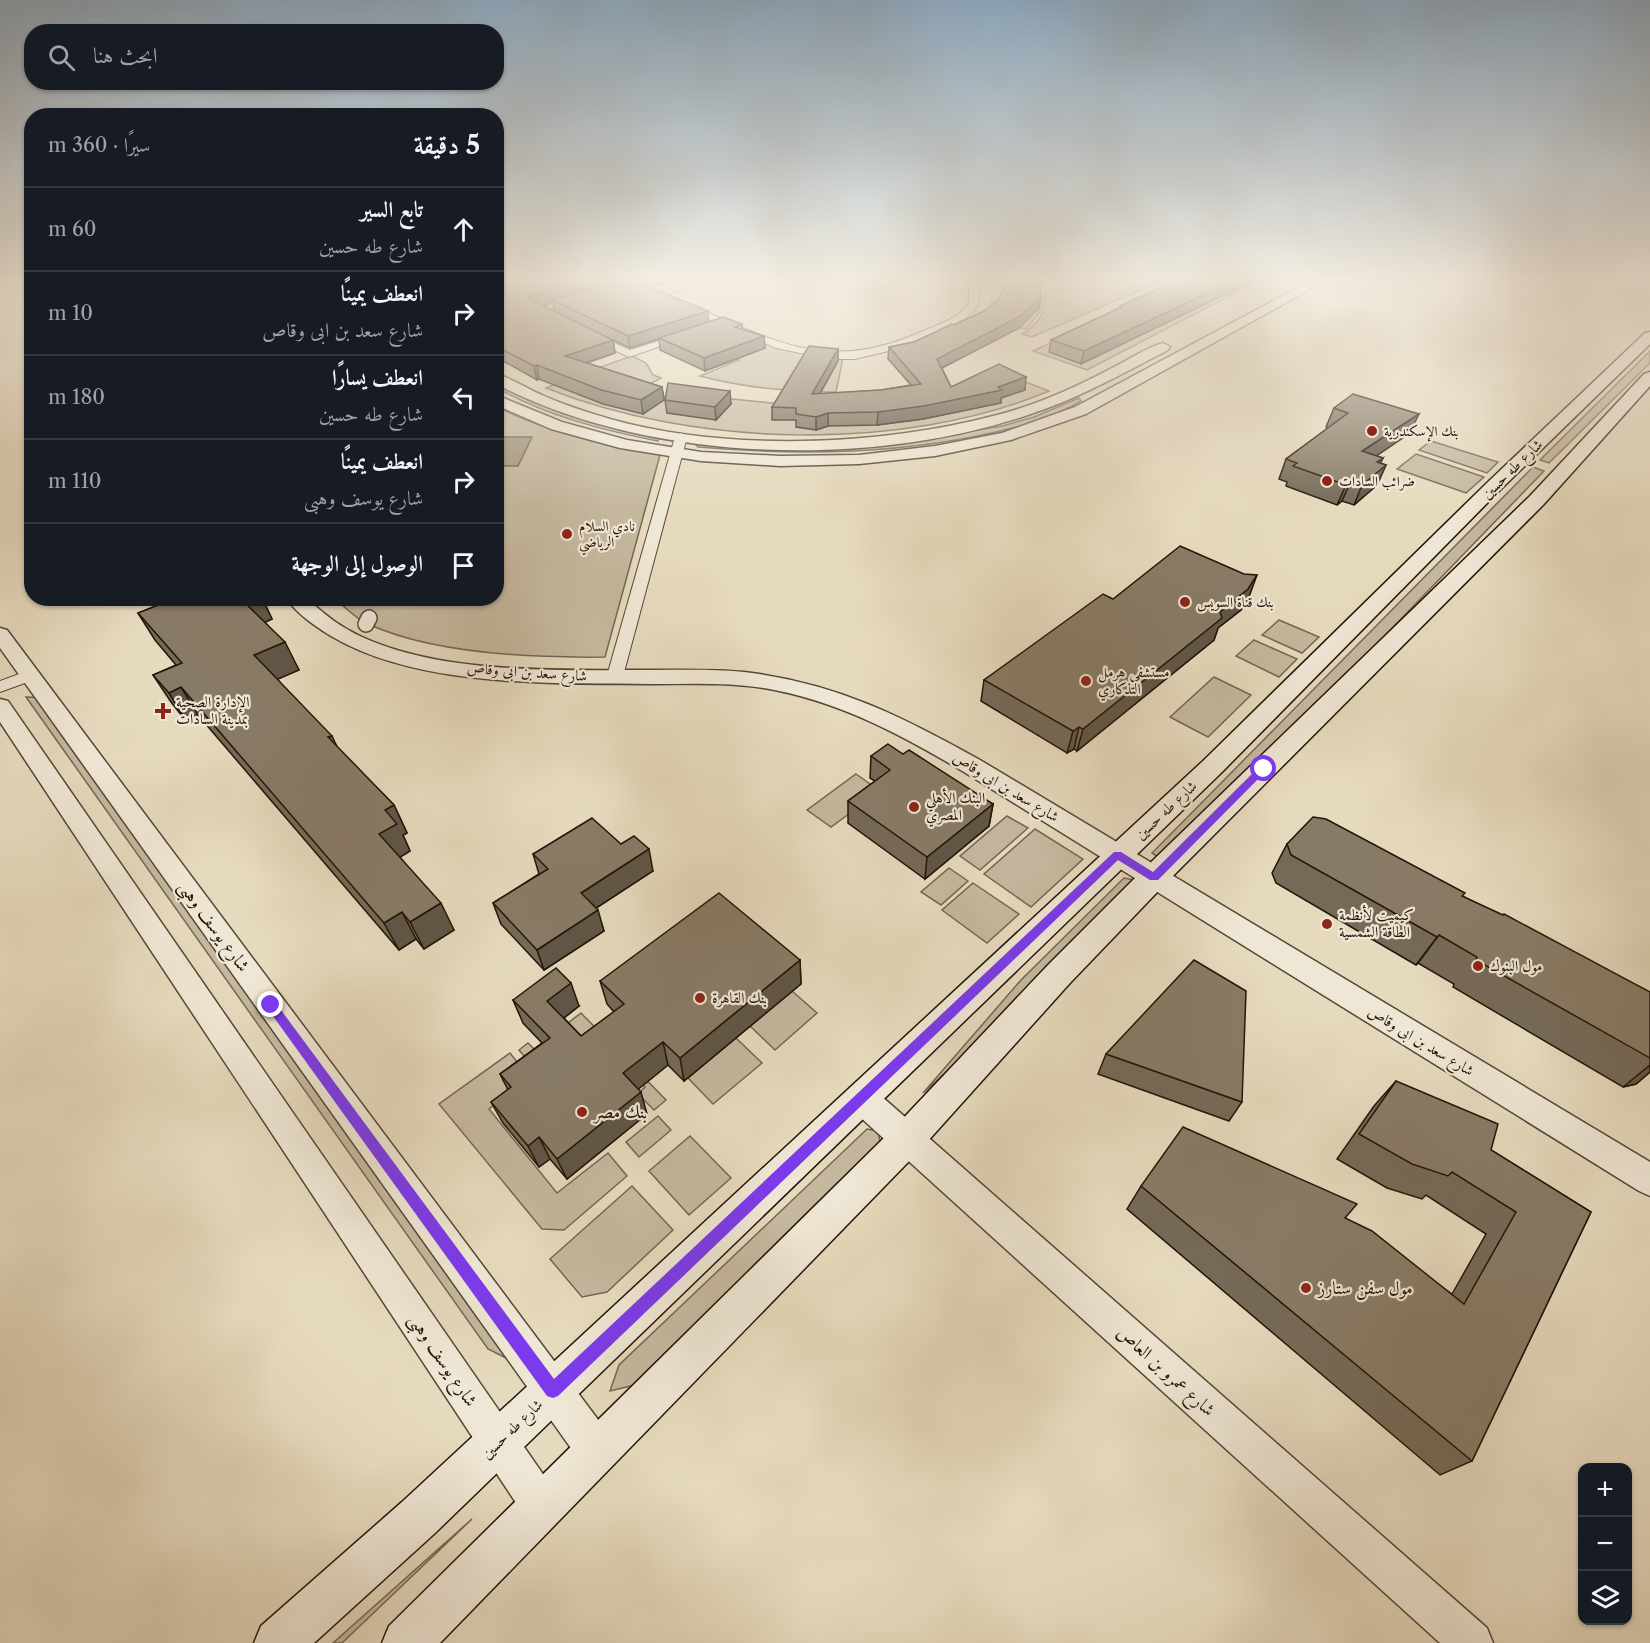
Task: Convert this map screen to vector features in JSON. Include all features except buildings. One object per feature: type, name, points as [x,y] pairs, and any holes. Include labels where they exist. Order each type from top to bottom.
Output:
[{"type":"main road","name":"شارع طه حسين","points":[[278,1643],[418,1518],[1212,767],[1518,463],[1631,355]]},
{"type":"main road","points":[[406,1643],[906,1140],[1059,974],[1559,475],[1650,377]]},
{"type":"main road","points":[[1518,463],[1559,475]]},
{"type":"street","points":[[824,355],[858,355]]},
{"type":"street","points":[[504,382],[540,400],[581,415],[631,428],[681,437],[796,444],[850,443],[905,438],[1001,419],[1078,392],[1149,355]]},
{"type":"street","points":[[504,403],[548,423],[606,440],[676,453],[727,458],[809,461],[864,458],[925,452],[1021,432],[1068,415],[1102,399],[1183,355]]},
{"type":"street","points":[[1078,392],[1102,399]]},
{"type":"street","points":[[615,676],[681,437]]},
{"type":"street","name":"شارع سعد بن ابى وقاص","points":[[304,606],[323,623],[342,634],[390,654],[494,672],[743,679],[823,694],[881,716],[972,766],[1650,1180]]},
{"type":"street","name":"شارع يوسف وهبى","points":[[0,634],[597,1451]]},
{"type":"street","points":[[0,687],[30,675]]},
{"type":"street","name":"شارع يوسف وهبى","points":[[0,706],[542,1507]]},
{"type":"street","name":"شارع عمرو بن العاص","points":[[861,1098],[1472,1643]]},
{"type":"shaded area","points":[[726,355],[807,355],[843,358],[836,392],[767,388],[734,384],[700,376],[739,360]]},
{"type":"shaded area","points":[[1043,355],[1116,355],[1087,370]]},
{"type":"shaded area","points":[[1646,355],[1650,355],[1650,363],[1549,463],[1540,460]]},
{"type":"shaded area","points":[[632,356],[646,363],[653,375],[661,378],[639,390],[589,371]]},
{"type":"shaded area","points":[[586,372],[642,391],[676,399],[684,394],[792,405],[945,389],[1000,372],[1049,391],[991,411],[929,425],[864,433],[798,435],[731,431],[666,422],[604,408],[546,388]]},
{"type":"shaded area","points":[[504,387],[555,410],[595,423],[659,437],[658,441],[595,427],[504,392]]},
{"type":"shaded area","points":[[1079,398],[1081,401],[1069,408],[1017,427],[908,447],[803,452],[698,447],[695,444],[699,441],[746,446],[916,440],[1002,426],[1034,417]]},
{"type":"shaded area","name":"نادي السلام الرياضي","points":[[504,410],[576,437],[660,455],[605,657],[516,655],[453,648],[394,634],[368,624],[343,606],[504,606]]},
{"type":"shaded area","points":[[504,437],[532,437],[518,466],[504,466]]},
{"type":"shaded area","points":[[1431,441],[1498,462],[1487,473],[1419,450]]},
{"type":"shaded area","points":[[1416,454],[1484,477],[1466,493],[1397,469]]},
{"type":"shaded area","points":[[1533,467],[1544,471],[1166,862],[1152,853]]},
{"type":"shaded area","points":[[1279,620],[1319,637],[1302,653],[1262,635]]},
{"type":"shaded area","points":[[1254,640],[1297,659],[1279,677],[1236,656]]},
{"type":"shaded area","points":[[1214,677],[1251,695],[1208,737],[1170,717]]},
{"type":"shaded area","points":[[26,697],[51,698],[508,1359],[488,1349]]},
{"type":"shaded area","points":[[856,774],[880,791],[831,827],[807,810]]},
{"type":"shaded area","points":[[1007,816],[1028,828],[980,870],[960,856]]},
{"type":"shaded area","points":[[1035,829],[1083,859],[1031,907],[984,874]]},
{"type":"shaded area","points":[[949,868],[968,881],[941,905],[921,892]]},
{"type":"shaded area","points":[[1124,878],[1135,880],[1041,986],[923,1093],[1021,980]]},
{"type":"shaded area","points":[[973,883],[1019,914],[987,943],[942,910]]},
{"type":"shaded area","points":[[792,991],[817,1013],[775,1050],[750,1026]]},
{"type":"shaded area","points":[[581,1013],[666,1100],[654,1110],[638,1094],[645,1087],[591,1032],[538,1072],[519,1050],[528,1043],[534,1049]]},
{"type":"shaded area","points":[[736,1038],[762,1063],[713,1104],[688,1078]]},
{"type":"shaded area","points":[[510,1053],[530,1078],[489,1109],[557,1193],[608,1153],[627,1176],[564,1230],[542,1229],[439,1104]]},
{"type":"shaded area","points":[[658,1116],[671,1130],[639,1157],[626,1142]]},
{"type":"shaded area","points":[[867,1129],[878,1131],[880,1142],[635,1385],[610,1391],[619,1365]]},
{"type":"shaded area","points":[[690,1136],[731,1178],[689,1215],[649,1171]]},
{"type":"shaded area","points":[[632,1186],[673,1230],[607,1292],[582,1297],[550,1259]]},
{"type":"shaded area","points":[[472,1519],[342,1643],[333,1643]]},
{"type":"place","name":"بنك الإسكندرية","points":[[1372,431]]},
{"type":"place","name":"ضرائب السادات","points":[[1327,481]]},
{"type":"place","name":"نادي السلام الرياضي","points":[[567,534]]},
{"type":"place","name":"بنك قناة السويس","points":[[1185,602]]},
{"type":"place","name":"مستشفى هرمل التذكاري","points":[[1086,681]]},
{"type":"place","name":"الإدارة الصحية بمدينة السادات","points":[[163,711]]},
{"type":"place","name":"البنك الأهلي المصري","points":[[914,807]]},
{"type":"place","name":"كيميت لأنظمة الطاقة الشمسية","points":[[1327,924]]},
{"type":"place","name":"مول البنوك","points":[[1478,966]]},
{"type":"place","name":"بنك القاهرة","points":[[700,998]]},
{"type":"place","name":"بنك مصر","points":[[582,1112]]},
{"type":"place","name":"مول سفن ستارز","points":[[1306,1288]]},
{"type":"route","points":[[271,1005],[553,1390],[1117,855],[1154,877],[1264,769]]}]
